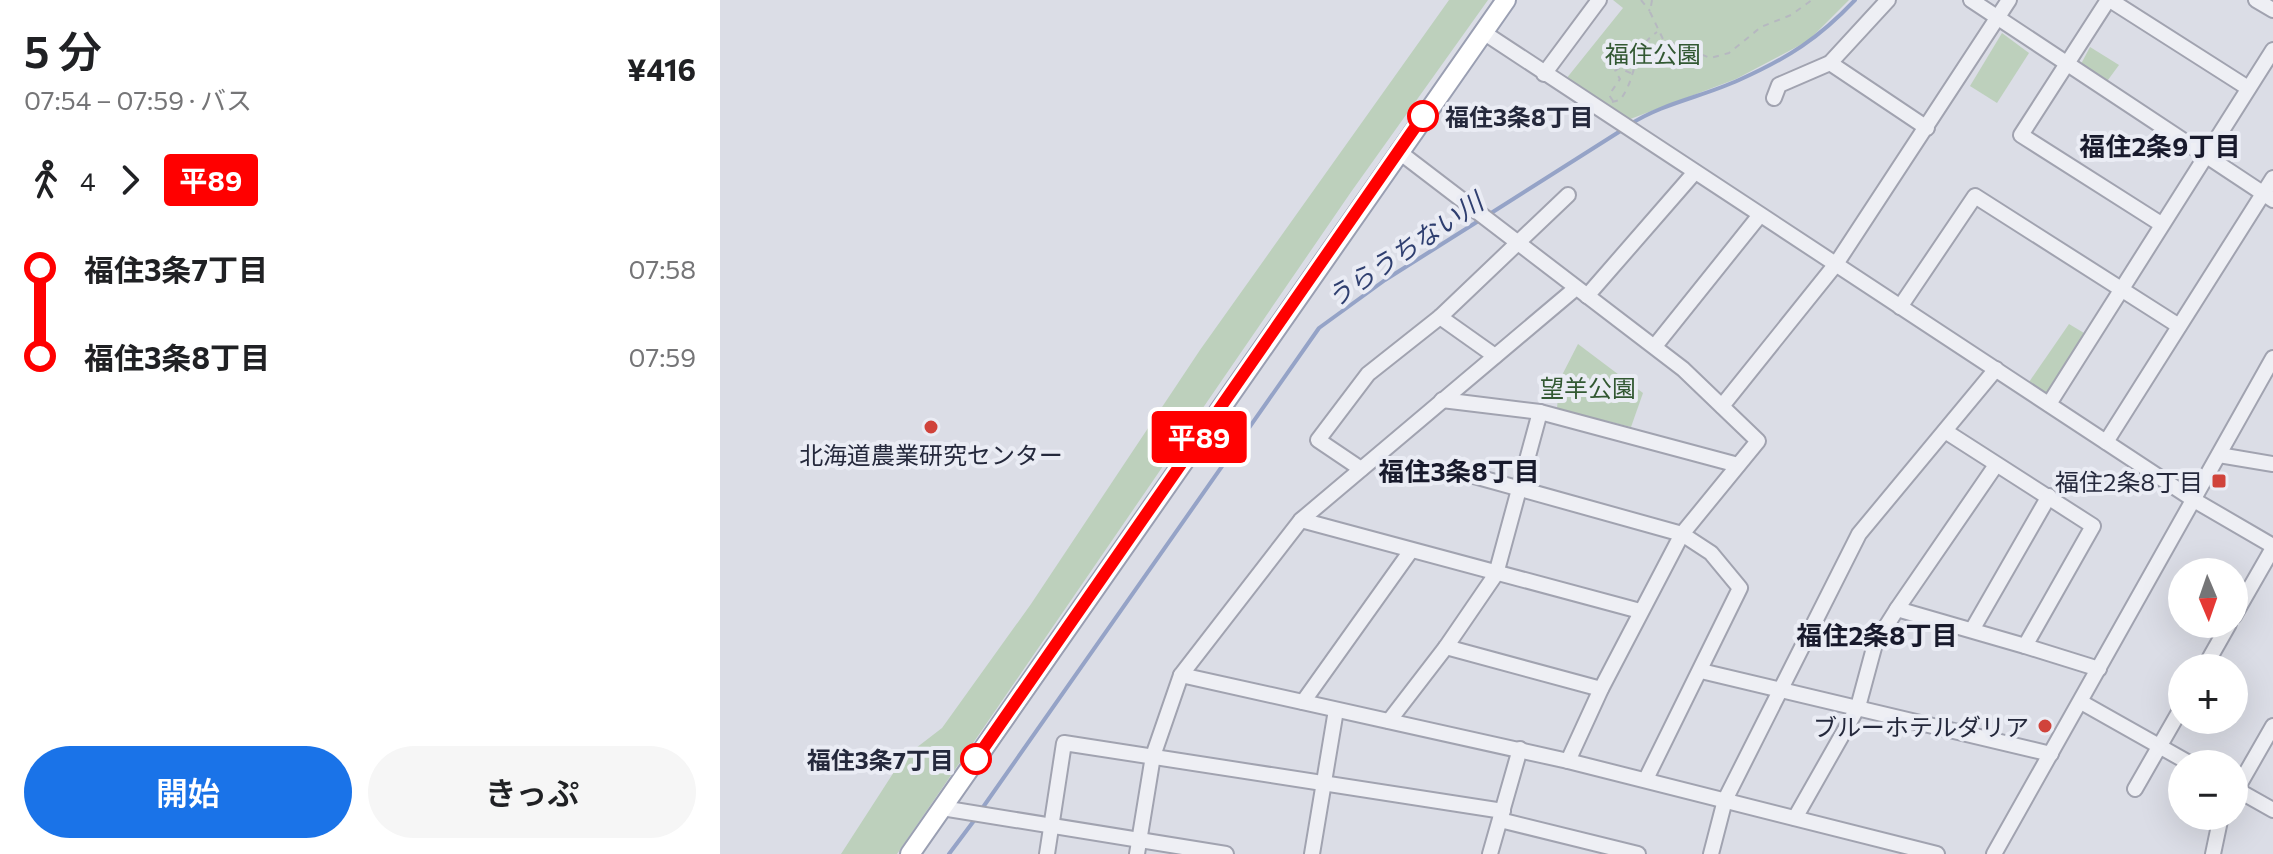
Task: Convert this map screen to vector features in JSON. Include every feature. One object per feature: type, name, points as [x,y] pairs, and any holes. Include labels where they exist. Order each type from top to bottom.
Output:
[{"type":"main road","points":[[910,854],[1506,0]]},
{"type":"street","points":[[1544,74],[1599,0]]},
{"type":"street","points":[[1774,98],[1779,85],[1830,63],[1888,0]]},
{"type":"street","points":[[1971,0],[2268,197]]},
{"type":"street","points":[[1722,406],[1836,264],[2009,0]]},
{"type":"street","points":[[2161,224],[2021,135],[2065,63],[2109,0],[2248,88]]},
{"type":"street","points":[[2256,0],[2273,10]]},
{"type":"street","points":[[1483,32],[1544,74],[1608,106],[1617,122],[2194,500],[2273,547],[2248,591]]},
{"type":"street","points":[[2049,404],[2273,50]]},
{"type":"street","points":[[1830,63],[1927,128]]},
{"type":"street","points":[[1398,151],[1481,217],[1655,346],[1758,441],[1682,534],[1640,611],[1568,761]]},
{"type":"street","points":[[1138,847],[1153,756],[1181,675],[1301,520],[1495,356],[1582,292],[1695,172]]},
{"type":"street","points":[[2106,442],[2179,326],[2268,197],[2273,178]]},
{"type":"street","points":[[1361,469],[1318,440],[1368,374],[1440,317],[1568,195]]},
{"type":"street","points":[[1900,307],[1975,196],[2179,326]]},
{"type":"street","points":[[1655,346],[1760,215]]},
{"type":"street","points":[[1440,317],[1495,356]]},
{"type":"street","points":[[1994,854],[2273,358]]},
{"type":"street","points":[[1711,854],[1725,800],[1859,534],[1996,369]]},
{"type":"street","points":[[1442,400],[1540,412],[1738,465]]},
{"type":"street","points":[[1389,721],[1446,647],[1496,574],[1540,412]]},
{"type":"street","points":[[1945,431],[2093,526],[2025,646]]},
{"type":"street","points":[[2219,455],[2273,464]]},
{"type":"street","points":[[1795,818],[1858,707],[1875,644],[1996,465]]},
{"type":"street","points":[[1474,476],[1682,534],[1711,553],[1740,588],[1646,779]]},
{"type":"street","points":[[1972,630],[2049,496]]},
{"type":"street","points":[[1301,520],[1410,552],[1640,611]]},
{"type":"street","points":[[1303,702],[1410,552]]},
{"type":"street","points":[[1897,609],[2099,669]]},
{"type":"street","points":[[1446,647],[1601,689]]},
{"type":"street","points":[[1701,671],[2051,754]]},
{"type":"street","points":[[1181,675],[1520,749],[1937,854]]},
{"type":"street","points":[[2081,702],[2168,751]]},
{"type":"street","points":[[1312,854],[1336,710]]},
{"type":"street","points":[[2248,769],[2273,726]]},
{"type":"street","points":[[2135,789],[2168,731]]},
{"type":"street","points":[[1047,854],[1064,743],[1502,816],[1638,854]]},
{"type":"street","points":[[1490,854],[1520,749]]},
{"type":"street","points":[[2248,798],[2273,810]]},
{"type":"street","points":[[942,808],[1051,826],[1138,847],[1226,854]]},
{"type":"street","points":[[2213,854],[2218,830]]},
{"type":"path","points":[[1641,0],[1663,39],[1710,58],[1729,53],[1761,27],[1791,15],[1812,0]]},
{"type":"path","points":[[1650,12],[1652,0]]},
{"type":"path","points":[[1608,106],[1620,100],[1634,74],[1640,45],[1658,31]]},
{"type":"path","points":[[1608,106],[1609,95],[1620,79],[1615,71],[1619,68],[1634,74]]},
{"type":"green space","points":[[1449,0],[1488,0],[1351,192],[897,854],[841,854],[903,758],[942,728],[1031,604],[1200,350]]},
{"type":"green space","name":"福住公園","points":[[1613,0],[1849,0],[1808,41],[1736,79],[1625,121],[1566,79],[1623,8]]},
{"type":"green space","points":[[2002,33],[2029,53],[1997,103],[1970,86]]},
{"type":"green space","points":[[2090,47],[2119,65],[2105,84],[2082,71],[2081,64]]},
{"type":"green space","points":[[2069,324],[2089,336],[2046,400],[2027,385]]},
{"type":"green space","name":"望羊公園","points":[[1578,344],[1643,393],[1631,427],[1557,409],[1559,381]]},
{"type":"waterway","name":"うらうちない川","points":[[1629,125],[1655,111],[1725,86],[1773,64],[1815,37],[1855,0]]},
{"type":"waterway","name":"うらうちない川","points":[[1488,215],[1622,130]]},
{"type":"waterway","name":"うらうちない川","points":[[981,810],[1319,328],[1385,280],[1480,220]]},
{"type":"waterway","name":"うらうちない川","points":[[949,854],[976,818]]},
{"type":"bus line","name":"平89","points":[[976,759],[1423,116]]},
{"type":"place","name":"福住3条8丁目","points":[[1423,116]]},
{"type":"place","name":"北海道農業研究センター","points":[[931,427]]},
{"type":"place","name":"福住2条8丁目","points":[[2219,481]]},
{"type":"place","name":"ブルーホテルダリア","points":[[2045,726]]},
{"type":"place","name":"福住3条7丁目","points":[[976,759]]},
{"type":"district","name":"福住2条9丁目","points":[[2160,145]]},
{"type":"district","name":"福住3条8丁目","points":[[1459,470]]},
{"type":"district","name":"福住2条8丁目","points":[[1877,634]]}]
